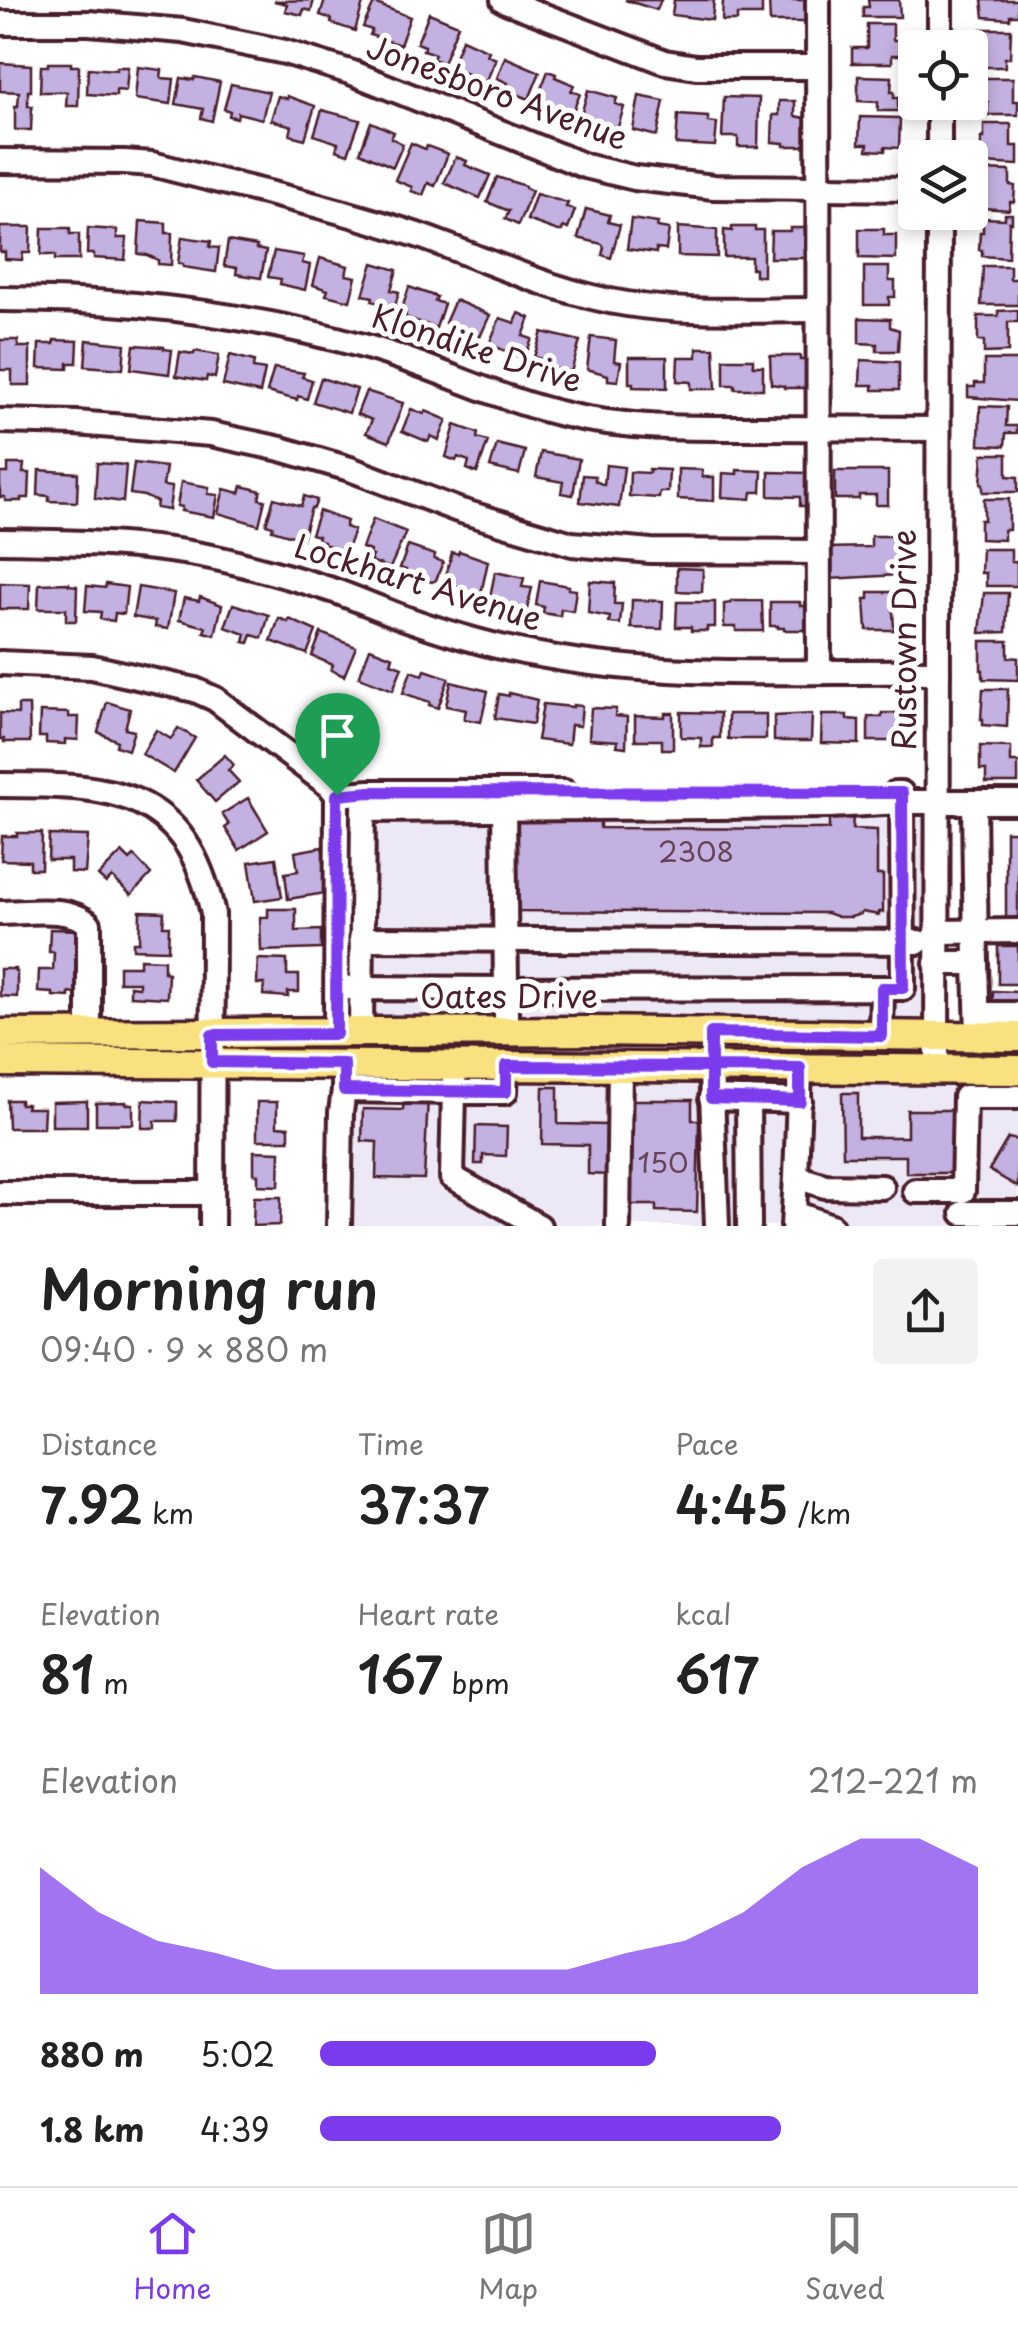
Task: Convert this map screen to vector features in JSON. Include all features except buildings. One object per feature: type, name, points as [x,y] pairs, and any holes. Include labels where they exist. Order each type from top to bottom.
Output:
[{"type":"main road","name":"Oates Drive","points":[[0,1062],[212,1049],[348,1034],[937,1036],[978,1016],[1018,1037]]},
{"type":"main road","points":[[506,1032],[506,1066]]},
{"type":"main road","points":[[711,1033],[711,1067]]},
{"type":"main road","name":"Oates Drive","points":[[0,1034],[89,1034],[212,1049],[344,1077],[454,1078],[506,1066],[800,1068],[956,1078],[1018,1070]]},
{"type":"street","points":[[503,0],[665,62],[696,67],[818,67]]},
{"type":"street","points":[[818,0],[819,672]]},
{"type":"street","points":[[940,0],[940,30]]},
{"type":"street","name":"Jonesboro Avenue","points":[[0,22],[183,30],[285,52],[353,73],[585,166],[635,178],[714,187],[898,189]]},
{"type":"street","points":[[0,161],[152,164],[371,220],[536,280],[624,304],[676,310],[817,310]]},
{"type":"street","name":"Rustown Drive","points":[[939,230],[937,1036],[956,1078],[962,1210]]},
{"type":"street","name":"Klondike Drive","points":[[0,300],[170,307],[246,318],[370,348],[511,400],[569,416],[666,428],[938,429]]},
{"type":"street","points":[[0,421],[210,434],[281,449],[350,469],[458,510],[572,544],[651,551],[818,552]]},
{"type":"street","name":"Lockhart Avenue","points":[[0,541],[170,550],[237,563],[334,591],[478,641],[615,667],[672,672],[938,672]]},
{"type":"street","points":[[0,663],[92,668],[194,690],[214,699],[319,776],[337,795],[336,988],[348,1034]]},
{"type":"street","points":[[0,785],[96,788],[129,797],[154,810],[174,828],[206,880],[213,914],[212,1226]]},
{"type":"street","points":[[337,795],[902,793],[904,942],[882,1036]]},
{"type":"street","points":[[974,802],[978,1016]]},
{"type":"street","points":[[348,1034],[360,988],[364,810],[1018,802]]},
{"type":"street","points":[[504,808],[506,1032]]},
{"type":"street","points":[[0,913],[65,913],[80,916],[90,924],[89,1034]]},
{"type":"street","points":[[936,945],[976,932],[1018,932]]},
{"type":"street","points":[[361,939],[904,942],[936,945],[976,962]]},
{"type":"street","points":[[336,988],[892,988],[936,993],[978,1016],[1018,1014]]},
{"type":"street","points":[[619,1226],[620,1066]]},
{"type":"street","points":[[711,1067],[716,1226]]},
{"type":"street","points":[[800,1068],[793,1220],[832,1226]]},
{"type":"street","points":[[339,1226],[344,1077]]},
{"type":"street","points":[[454,1078],[452,1178],[505,1217],[538,1226]]},
{"type":"street","points":[[956,1078],[1018,1097]]},
{"type":"street","points":[[711,1098],[800,1101]]},
{"type":"street","points":[[748,1099],[749,1226]]},
{"type":"street","points":[[796,1177],[825,1186],[882,1188]]},
{"type":"street","points":[[915,1190],[962,1210],[1018,1212]]},
{"type":"street","points":[[0,1193],[212,1193]]},
{"type":"shaded area","points":[[356,795],[924,797],[924,1018],[337,1017],[338,809]]},
{"type":"shaded area","points":[[348,1076],[1018,1084],[1018,1226],[347,1226]]},
{"type":"route","points":[[337,795],[336,1034],[212,1035],[212,1062],[344,1064],[344,1090],[454,1092],[506,1092],[506,1066],[711,1067],[711,1098],[800,1101],[800,1068],[711,1067],[711,1033],[882,1036],[882,988],[903,988],[902,793],[337,795]]}]
